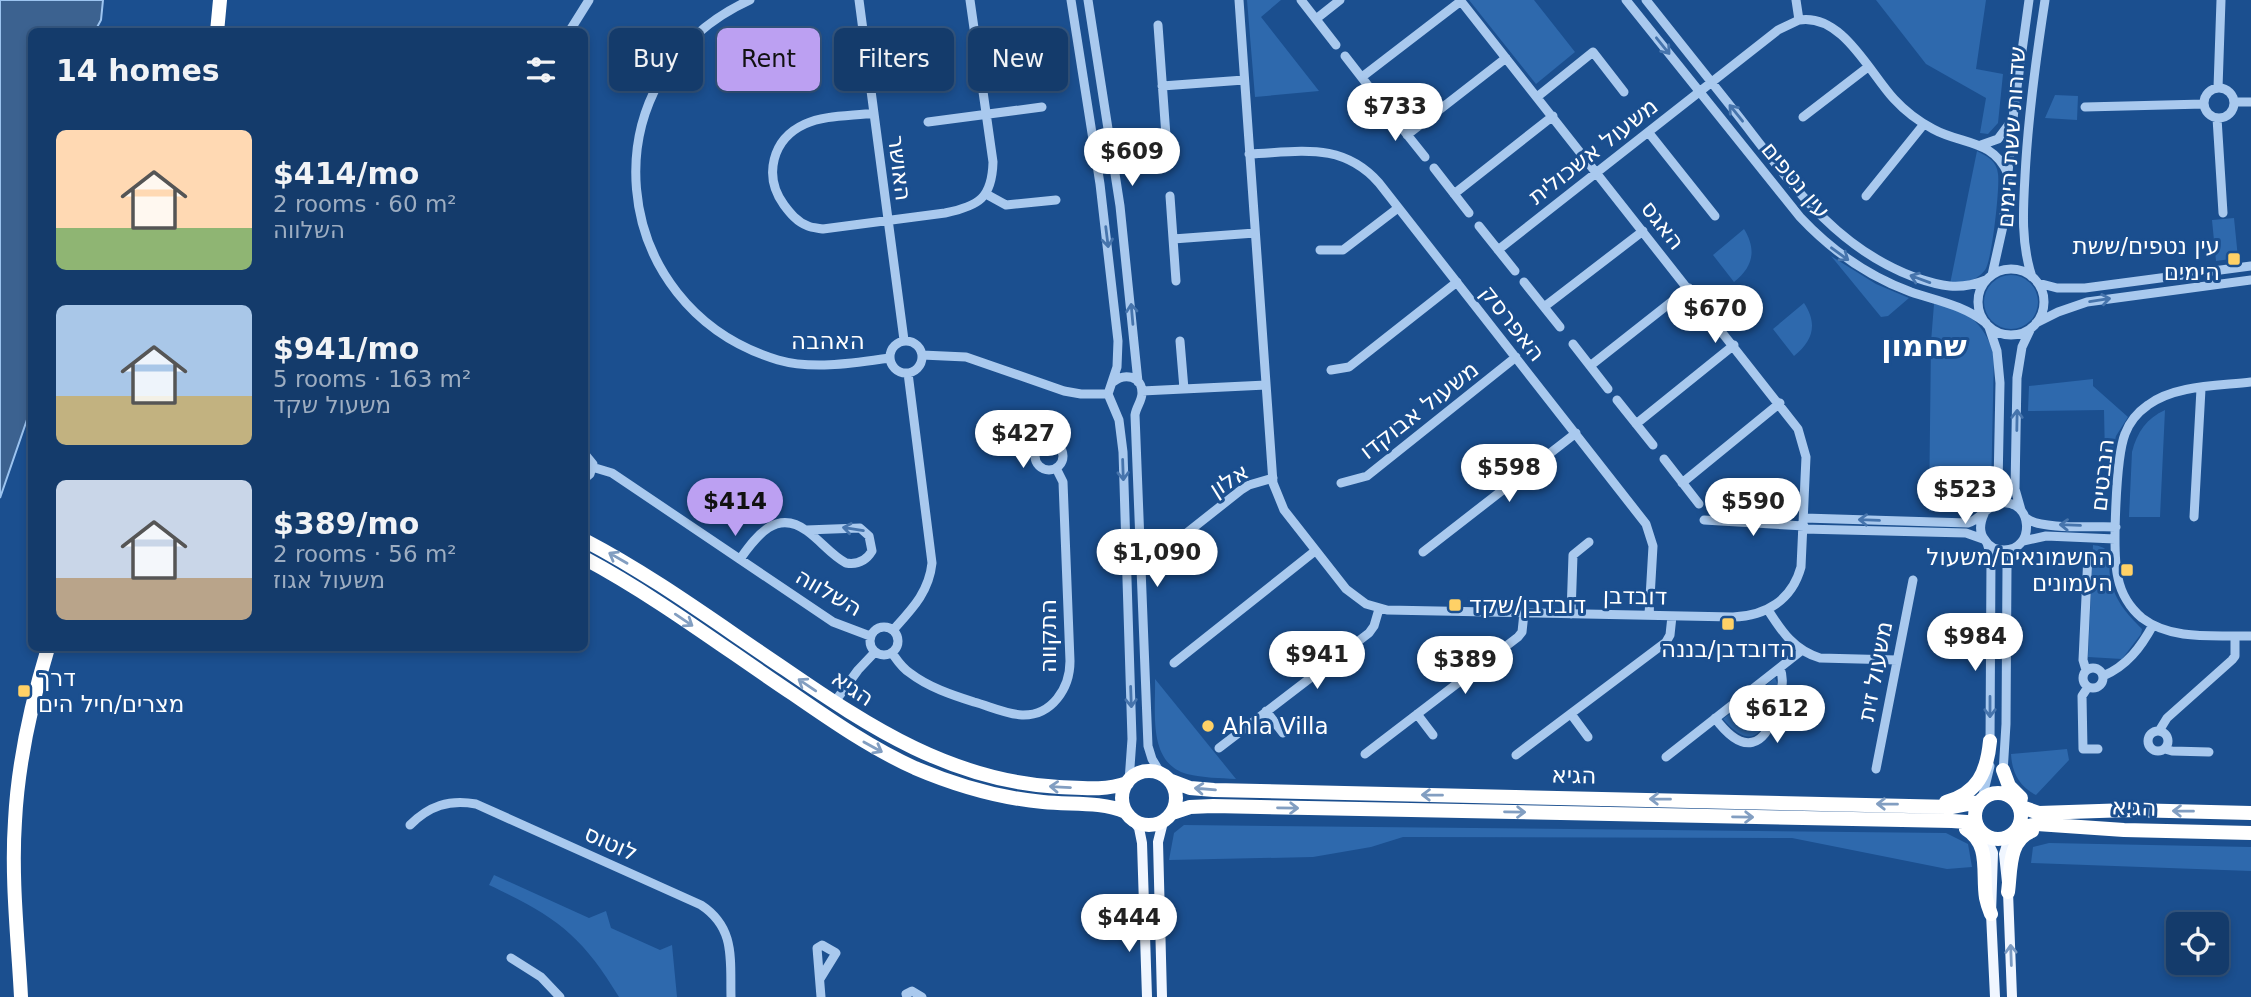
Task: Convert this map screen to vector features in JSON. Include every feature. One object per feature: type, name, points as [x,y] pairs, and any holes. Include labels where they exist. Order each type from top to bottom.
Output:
[{"type":"highway","points":[[210,28],[212,0]]},
{"type":"highway","points":[[217,28],[220,0]]},
{"type":"highway","name":"הגיא","points":[[588,542],[642,572],[834,703],[898,742],[949,764],[982,774],[1044,786],[1100,789],[1128,782]]},
{"type":"highway","name":"הגיא","points":[[588,560],[634,586],[863,741],[916,768],[944,779],[1013,797],[1042,802],[1107,805],[1130,816]]},
{"type":"highway","points":[[21,997],[14,822],[32,702],[47,651]]},
{"type":"highway","points":[[1921,805],[1945,802],[1970,792],[1986,770],[1990,741]]},
{"type":"highway","points":[[2003,770],[2013,791],[2034,804],[2129,810]]},
{"type":"highway","points":[[1145,772],[1165,777],[1176,795],[1167,817],[1148,825],[1130,816],[1122,797],[1128,782],[1145,772]]},
{"type":"highway","name":"הגיא","points":[[1165,777],[1185,787],[1208,790],[1958,807],[1981,800]]},
{"type":"highway","points":[[1995,793],[2004,793],[2015,802],[2021,817],[2013,832],[1997,839],[1981,831],[1975,814],[1981,800],[1995,793]]},
{"type":"highway","name":"הגיא","points":[[2015,802],[2039,813],[2129,810],[2251,813]]},
{"type":"highway","name":"הגיא","points":[[1167,817],[1190,807],[1213,806],[1962,821],[1981,831]]},
{"type":"highway","points":[[1920,820],[1970,831],[1982,847],[1988,863],[1986,898],[1991,914]]},
{"type":"highway","name":"הגיא","points":[[2013,832],[2037,824],[2251,833]]},
{"type":"highway","points":[[2008,891],[2008,862],[2017,842],[2026,833],[2055,826],[2088,827]]},
{"type":"highway","points":[[12,997],[10,955],[15,883]]},
{"type":"main road","points":[[1130,816],[1141,833],[1147,997]]},
{"type":"main road","points":[[1162,997],[1158,853],[1159,832],[1167,817]]},
{"type":"main road","points":[[1981,831],[1992,849],[1988,863]]},
{"type":"main road","points":[[2008,862],[2004,849],[2013,832]]},
{"type":"main road","points":[[2008,891],[2012,997]]},
{"type":"main road","points":[[1991,914],[1995,997]]},
{"type":"street","points":[[572,28],[589,0]]},
{"type":"street","name":"האהבה","points":[[750,0],[735,7],[694,36],[671,62],[645,114],[635,167],[636,192],[649,242],[678,293],[695,313],[723,336],[781,361],[806,364],[889,358]]},
{"type":"street","name":"האושר","points":[[859,0],[904,340]]},
{"type":"street","points":[[874,113],[817,120],[796,129],[778,147],[773,158],[772,181],[776,194],[792,216],[807,226],[824,229],[965,209],[986,194],[993,179],[993,162],[970,0]]},
{"type":"street","points":[[1071,0],[1111,264],[1118,355],[1108,394],[1120,424],[1123,459],[1132,739],[1128,782]]},
{"type":"street","points":[[1088,0],[1120,206],[1138,382],[1142,391],[1135,415],[1148,746],[1152,760],[1165,777]]},
{"type":"street","points":[[1142,391],[1266,384],[1238,0]]},
{"type":"street","points":[[1301,0],[1336,45]]},
{"type":"street","points":[[1316,19],[1339,0]]},
{"type":"street","name":"עין נטפים","points":[[1626,0],[1800,217],[1828,245],[1877,277],[1912,292],[1965,309],[1988,325]]},
{"type":"street","name":"עין נטפים","points":[[1646,0],[1808,203],[1849,241],[1893,268],[1942,286],[1965,287],[1989,277]]},
{"type":"street","points":[[1796,0],[1800,20],[1819,20],[1832,26],[1901,106],[1924,124],[1949,136],[1981,145],[1999,158],[2008,174]]},
{"type":"street","name":"שדרות ששת הימים","points":[[1989,277],[2002,233],[2013,118],[2029,0]]},
{"type":"street","name":"שדרות ששת הימים","points":[[2035,280],[2024,247],[2024,183],[2029,110],[2045,0]]},
{"type":"street","points":[[2218,88],[2221,0]]},
{"type":"street","points":[[1362,77],[1460,1]]},
{"type":"street","name":"האגס","points":[[1460,1],[1798,429],[1805,445],[1804,524]]},
{"type":"street","name":"משעול אשכולית","points":[[1499,250],[1778,30],[1800,20]]},
{"type":"street","points":[[1158,25],[1166,136]]},
{"type":"street","points":[[1537,97],[1593,52],[1624,92]]},
{"type":"street","points":[[1345,56],[1380,101]]},
{"type":"street","points":[[1408,135],[1506,58]]},
{"type":"street","points":[[1803,117],[1868,67]]},
{"type":"street","points":[[1162,86],[1244,80]]},
{"type":"street","points":[[2218,88],[2229,92],[2234,102],[2230,113],[2217,118],[2207,113],[2204,104],[2207,93],[2218,88]]},
{"type":"street","points":[[2234,102],[2251,102]]},
{"type":"street","points":[[2085,107],[2204,104]]},
{"type":"street","points":[[928,122],[1042,107]]},
{"type":"street","points":[[1389,112],[1425,157]]},
{"type":"street","points":[[1454,194],[1552,116]]},
{"type":"street","points":[[1981,145],[2001,137],[2013,118]]},
{"type":"street","points":[[2217,118],[2224,213]]},
{"type":"street","points":[[1866,196],[1924,124]]},
{"type":"street","points":[[1649,133],[1715,216]]},
{"type":"street","name":"האפרסק","points":[[1249,154],[1321,152],[1342,156],[1367,171],[1576,433],[1648,528],[1653,552],[1649,615]]},
{"type":"street","points":[[1434,168],[1469,213]]},
{"type":"street","points":[[986,194],[1006,205],[1056,200]]},
{"type":"street","points":[[1170,197],[1176,281]]},
{"type":"street","points":[[1320,250],[1343,250],[1398,208]]},
{"type":"street","points":[[1479,226],[1515,271]]},
{"type":"street","points":[[1544,307],[1643,232]]},
{"type":"street","points":[[1173,239],[1255,233]]},
{"type":"street","points":[[1981,800],[1990,770],[1991,555],[1980,528],[1986,511],[1995,499],[1998,486],[2000,383],[1997,351],[1978,304],[1979,294],[1989,277],[2004,269],[2014,269],[2057,288],[2085,288],[2251,266]]},
{"type":"street","points":[[2015,802],[2005,785],[2003,770],[2007,567],[2010,555],[2027,532],[2015,486],[2017,378],[2022,347],[2044,304],[2043,294],[2035,280]]},
{"type":"street","points":[[1988,325],[2003,334],[2013,335],[2058,312],[2094,301],[2251,280]]},
{"type":"street","points":[[1331,370],[1349,367],[1457,282]]},
{"type":"street","points":[[1524,282],[1560,327]]},
{"type":"street","points":[[1590,366],[1689,288]]},
{"type":"street","points":[[904,340],[916,343],[922,355],[919,366],[908,373],[896,370],[889,358],[892,347],[904,340]]},
{"type":"street","points":[[1180,341],[1184,389]]},
{"type":"street","points":[[1573,344],[1608,389]]},
{"type":"street","points":[[1636,424],[1734,345]]},
{"type":"street","points":[[922,355],[965,357],[1064,391],[1108,394]]},
{"type":"street","name":"משעול אבוקדו","points":[[1341,483],[1367,476],[1516,357]]},
{"type":"street","points":[[893,630],[924,593],[932,563],[908,373]]},
{"type":"street","points":[[1112,382],[1127,376],[1138,382]]},
{"type":"street","name":"הנבטים","points":[[2153,625],[2139,616],[2123,594],[2115,561],[2120,457],[2128,427],[2140,412],[2171,393],[2251,382]]},
{"type":"street","name":"דובדבן","points":[[1266,384],[1273,478],[1277,497],[1315,551],[1351,593],[1366,604],[1379,609],[1672,616],[1744,617],[1768,610]]},
{"type":"street","points":[[2194,517],[2201,389]]},
{"type":"street","points":[[1617,400],[1653,445]]},
{"type":"street","points":[[1682,483],[1780,403]]},
{"type":"street","points":[[1112,404],[1124,409],[1138,404]]},
{"type":"street","points":[[1423,551],[1576,433]]},
{"type":"street","points":[[588,456],[592,467],[588,476]]},
{"type":"street","points":[[1664,459],[1699,504]]},
{"type":"street","name":"השלווה","points":[[592,467],[612,473],[833,622],[870,636]]},
{"type":"street","name":"התקווה","points":[[892,653],[903,667],[922,681],[949,694],[1022,715],[1034,713],[1053,703],[1066,687],[1070,661],[1063,482],[1056,468]]},
{"type":"street","name":"אלון","points":[[1174,543],[1241,490],[1273,478]]},
{"type":"street","points":[[1804,524],[1966,523],[1973,522],[1999,503],[2006,503],[2016,506],[2039,524],[2116,527]]},
{"type":"street","points":[[1704,520],[1966,533],[1985,540],[1998,550],[2030,538],[2046,536],[2115,539]]},
{"type":"street","points":[[740,559],[756,537],[770,526],[786,523],[806,530],[846,563],[864,561],[872,551],[869,537],[860,528],[806,530]]},
{"type":"street","points":[[1804,524],[1799,577],[1788,594],[1768,610],[1788,639],[1801,650],[1819,658],[1897,660]]},
{"type":"street","points":[[1571,614],[1573,555],[1589,542]]},
{"type":"street","points":[[1174,663],[1315,551]]},
{"type":"street","points":[[2088,555],[2083,660],[2087,670],[2083,679],[2088,687]]},
{"type":"street","name":"משעול זית","points":[[1875,769],[1913,580]]},
{"type":"street","points":[[1219,748],[1368,633],[1374,626],[1379,609]]},
{"type":"street","points":[[1365,754],[1518,637],[1522,632],[1524,613]]},
{"type":"street","points":[[1516,755],[1666,642],[1670,635],[1672,616]]},
{"type":"street","points":[[2103,676],[2125,663],[2140,647],[2153,625],[2185,634],[2251,636]]},
{"type":"street","points":[[882,627],[893,630],[898,644],[892,653],[886,655],[875,652],[870,636],[882,627]]},
{"type":"street","points":[[2159,731],[2168,737],[2168,743],[2165,748],[2156,751],[2149,744],[2151,734],[2159,731],[2166,719],[2232,660],[2235,656],[2235,636]]},
{"type":"street","points":[[1666,757],[1801,650]]},
{"type":"street","points":[[834,703],[875,652]]},
{"type":"street","points":[[1715,718],[1726,732],[1739,740],[1752,742],[1765,737],[1773,721],[1783,681],[1780,668]]},
{"type":"street","points":[[2087,670],[2095,668],[2103,676]]},
{"type":"street","points":[[2088,687],[2098,687],[2103,676]]},
{"type":"street","points":[[2088,687],[2082,696],[2082,749],[2098,749]]},
{"type":"street","points":[[1266,711],[1283,733]]},
{"type":"street","points":[[1417,714],[1433,735]]},
{"type":"street","points":[[1571,714],[1588,737]]},
{"type":"street","points":[[2165,748],[2172,751],[2209,752]]},
{"type":"street","name":"לוטוס","points":[[410,825],[437,806],[456,802],[476,804],[693,901],[715,915],[727,935],[731,997]]},
{"type":"street","points":[[511,958],[541,977],[560,997]]},
{"type":"street","points":[[820,979],[821,997]]},
{"type":"street","points":[[907,997],[906,994],[912,991],[922,997]]},
{"type":"shaded area","points":[[0,0],[103,0],[101,20],[97,28],[28,28],[28,417],[0,498]]},
{"type":"shaded area","points":[[1247,0],[1281,0],[1261,17],[1319,91],[1255,97]]},
{"type":"shaded area","points":[[1469,0],[1534,0],[1575,52],[1536,84]]},
{"type":"shaded area","points":[[1876,0],[1986,0],[1976,69],[2003,74],[1998,123],[1988,134],[1980,133],[1986,98],[1926,64]]},
{"type":"shaded area","points":[[2055,95],[2078,96],[2077,120],[2045,118]]},
{"type":"shaded area","points":[[1977,151],[1994,162],[1998,174],[1997,208],[1988,264],[1978,277],[1950,284]]},
{"type":"shaded area","points":[[2234,218],[2238,258],[2216,261],[2212,220]]},
{"type":"shaded area","points":[[1744,229],[1751,244],[1751,258],[1734,282],[1713,255]]},
{"type":"shaded area","points":[[1831,256],[1876,284],[1909,298],[1888,316],[1881,317]]},
{"type":"shaded area","points":[[2016,275],[2026,279],[2034,287],[2038,302],[2034,317],[2026,325],[2006,329],[1996,325],[1988,317],[1984,297],[1988,287],[1996,279]]},
{"type":"shaded area","points":[[1804,303],[1811,318],[1811,332],[1806,344],[1794,356],[1773,329]]},
{"type":"shaded area","points":[[1934,304],[1956,310],[1973,319],[1985,334],[1994,354],[1991,491],[1972,512],[1929,511]]},
{"type":"shaded area","points":[[2093,379],[2093,386],[2128,417],[2116,436],[2111,459],[2105,458],[2104,410],[2028,411],[2029,386]]},
{"type":"shaded area","points":[[2165,410],[2160,517],[2129,517],[2134,445],[2148,422]]},
{"type":"shaded area","points":[[2093,545],[2102,547],[2108,553],[2114,592],[2126,612],[2142,629],[2122,659],[2088,657]]},
{"type":"shaded area","points":[[1775,678],[1778,685],[1761,730],[1746,736],[1723,719]]},
{"type":"shaded area","points":[[1155,679],[1236,779],[1187,774],[1174,768],[1165,759],[1156,734]]},
{"type":"shaded area","points":[[2067,749],[2069,760],[2036,795],[2018,778],[2011,754]]},
{"type":"shaded area","points":[[1184,825],[1946,833],[1968,844],[1972,867],[1947,869],[1792,838],[1403,837],[1371,847],[1313,857],[1169,860],[1174,833]]},
{"type":"shaded area","points":[[2049,843],[2251,847],[2251,871],[2031,863],[2033,847]]},
{"type":"shaded area","points":[[494,875],[589,918],[606,911],[611,928],[660,950],[672,945],[677,997],[619,997],[579,942],[549,917],[489,885]]},
{"type":"place","name":"עין נטפים/ששת הימים","points":[[2234,259]]},
{"type":"place","name":"החשמונאים/משעול העמונים","points":[[2127,570]]},
{"type":"place","name":"דובדבן/שקד","points":[[1455,605]]},
{"type":"place","name":"הדובדבן/בננה","points":[[1728,624]]},
{"type":"place","name":"דרך מצרים/חיל הים","points":[[24,691]]},
{"type":"place","name":"Ahla Villa","points":[[1208,726]]},
{"type":"district","name":"שחמון","points":[[1924,346]]}]
